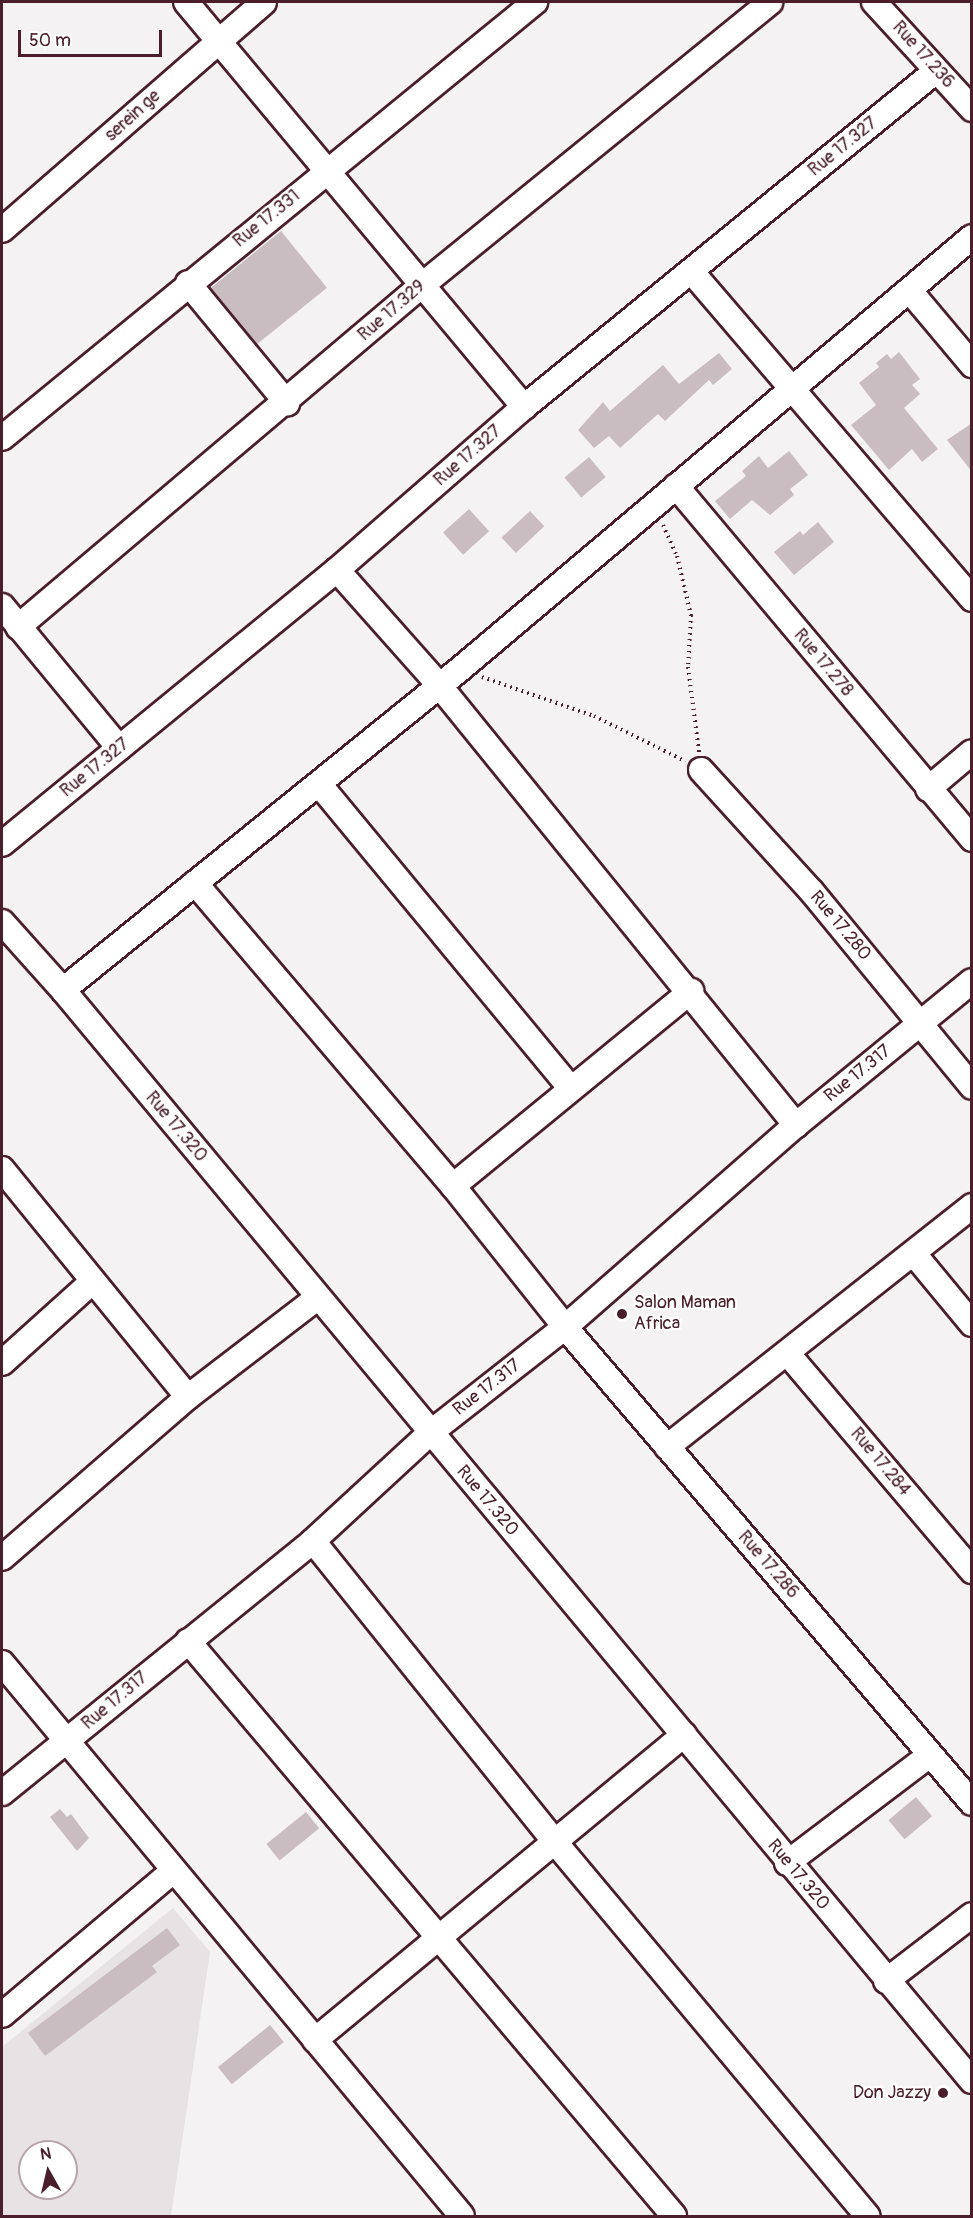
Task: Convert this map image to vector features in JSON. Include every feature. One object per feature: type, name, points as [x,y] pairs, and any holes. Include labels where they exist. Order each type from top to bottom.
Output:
[{"type":"street","points":[[186,2],[325,172],[524,407]]},
{"type":"street","name":"serein ge","points":[[2,230],[264,2]]},
{"type":"street","name":"Rue 17.331","points":[[2,438],[188,283],[535,2]]},
{"type":"street","name":"Rue 17.329","points":[[18,627],[287,403],[421,286],[770,2]]},
{"type":"street","name":"Rue 17.236","points":[[874,2],[972,109]]},
{"type":"street","name":"Rue 17.327","points":[[2,844],[337,570],[524,407],[936,71]]},
{"type":"street","points":[[63,990],[459,670],[791,387],[910,291],[972,237]]},
{"type":"street","points":[[691,271],[972,599]]},
{"type":"street","points":[[188,283],[287,403]]},
{"type":"street","points":[[910,291],[972,365]]},
{"type":"street","name":"Rue 17.278","points":[[676,486],[972,839]]},
{"type":"street","points":[[337,570],[439,685],[691,991],[796,1125]]},
{"type":"street","points":[[2,606],[119,748]]},
{"type":"street","points":[[928,789],[972,752]]},
{"type":"street","name":"Rue 17.280","points":[[701,770],[812,892],[972,1087]]},
{"type":"street","points":[[319,784],[570,1087]]},
{"type":"street","name":"Rue 17.286","points":[[195,883],[453,1186],[566,1327],[667,1447],[972,1803]]},
{"type":"street","name":"Rue 17.320","points":[[2,922],[63,990],[317,1298],[684,1735],[787,1863],[972,2081]]},
{"type":"street","name":"Rue 17.317","points":[[2,1793],[313,1541],[430,1433],[566,1327],[796,1125],[972,981]]},
{"type":"street","points":[[453,1186],[570,1087],[691,991]]},
{"type":"street","points":[[2,1169],[91,1283],[188,1397]]},
{"type":"street","points":[[667,1447],[788,1354],[972,1206]]},
{"type":"street","points":[[914,1254],[972,1324]]},
{"type":"street","points":[[2,1363],[91,1283]]},
{"type":"street","points":[[2,1558],[188,1397],[317,1298]]},
{"type":"street","name":"Rue 17.284","points":[[788,1354],[972,1571]]},
{"type":"street","points":[[313,1541],[554,1841],[868,2217]]},
{"type":"street","points":[[188,1641],[674,2217]]},
{"type":"street","points":[[2,1663],[462,2217]]},
{"type":"street","points":[[315,2040],[438,1935],[684,1735]]},
{"type":"street","points":[[787,1863],[930,1755]]},
{"type":"street","points":[[2,2015],[173,1871]]},
{"type":"street","points":[[886,1981],[972,1915]]},
{"type":"path","points":[[653,505],[677,556],[691,615],[688,668],[701,770]]},
{"type":"path","points":[[459,670],[594,716],[701,770]]},
{"type":"shaded area","points":[[173,1908],[210,1952],[171,2216],[2,2216],[2,2047]]},
{"type":"building","points":[[281,231],[327,288],[257,344],[211,288]]},
{"type":"building","points":[[899,352],[920,379],[912,385],[920,394],[904,408],[938,449],[922,462],[912,449],[889,470],[851,425],[876,405],[859,383],[879,367],[876,363],[887,354],[891,359]]},
{"type":"building","points":[[719,353],[732,369],[713,385],[709,380],[665,421],[658,414],[620,448],[609,436],[594,448],[578,430],[603,402],[610,411],[663,365],[679,384]]},
{"type":"building","points":[[972,423],[972,472],[947,440]]},
{"type":"building","points":[[789,451],[808,475],[790,489],[794,495],[770,515],[752,500],[730,519],[715,501],[746,476],[742,471],[759,456],[768,468]]},
{"type":"building","points":[[589,457],[606,477],[581,497],[564,478]]},
{"type":"building","points":[[469,509],[489,531],[463,555],[443,532]]},
{"type":"building","points":[[530,511],[544,526],[516,553],[501,538]]},
{"type":"building","points":[[818,522],[834,542],[794,575],[774,552],[800,531],[803,535]]},
{"type":"building","points":[[916,1797],[932,1816],[904,1839],[888,1820]]},
{"type":"building","points":[[60,1809],[67,1817],[71,1814],[89,1838],[77,1851],[50,1817]]},
{"type":"building","points":[[306,1812],[319,1828],[280,1860],[266,1844]]},
{"type":"building","points":[[167,1928],[180,1945],[152,1966],[157,1972],[45,2056],[28,2033]]},
{"type":"building","points":[[270,2025],[284,2042],[232,2084],[218,2067]]},
{"type":"place","name":"Salon Maman Africa","points":[[622,1314]]},
{"type":"place","name":"Don Jazzy","points":[[943,2093]]}]
